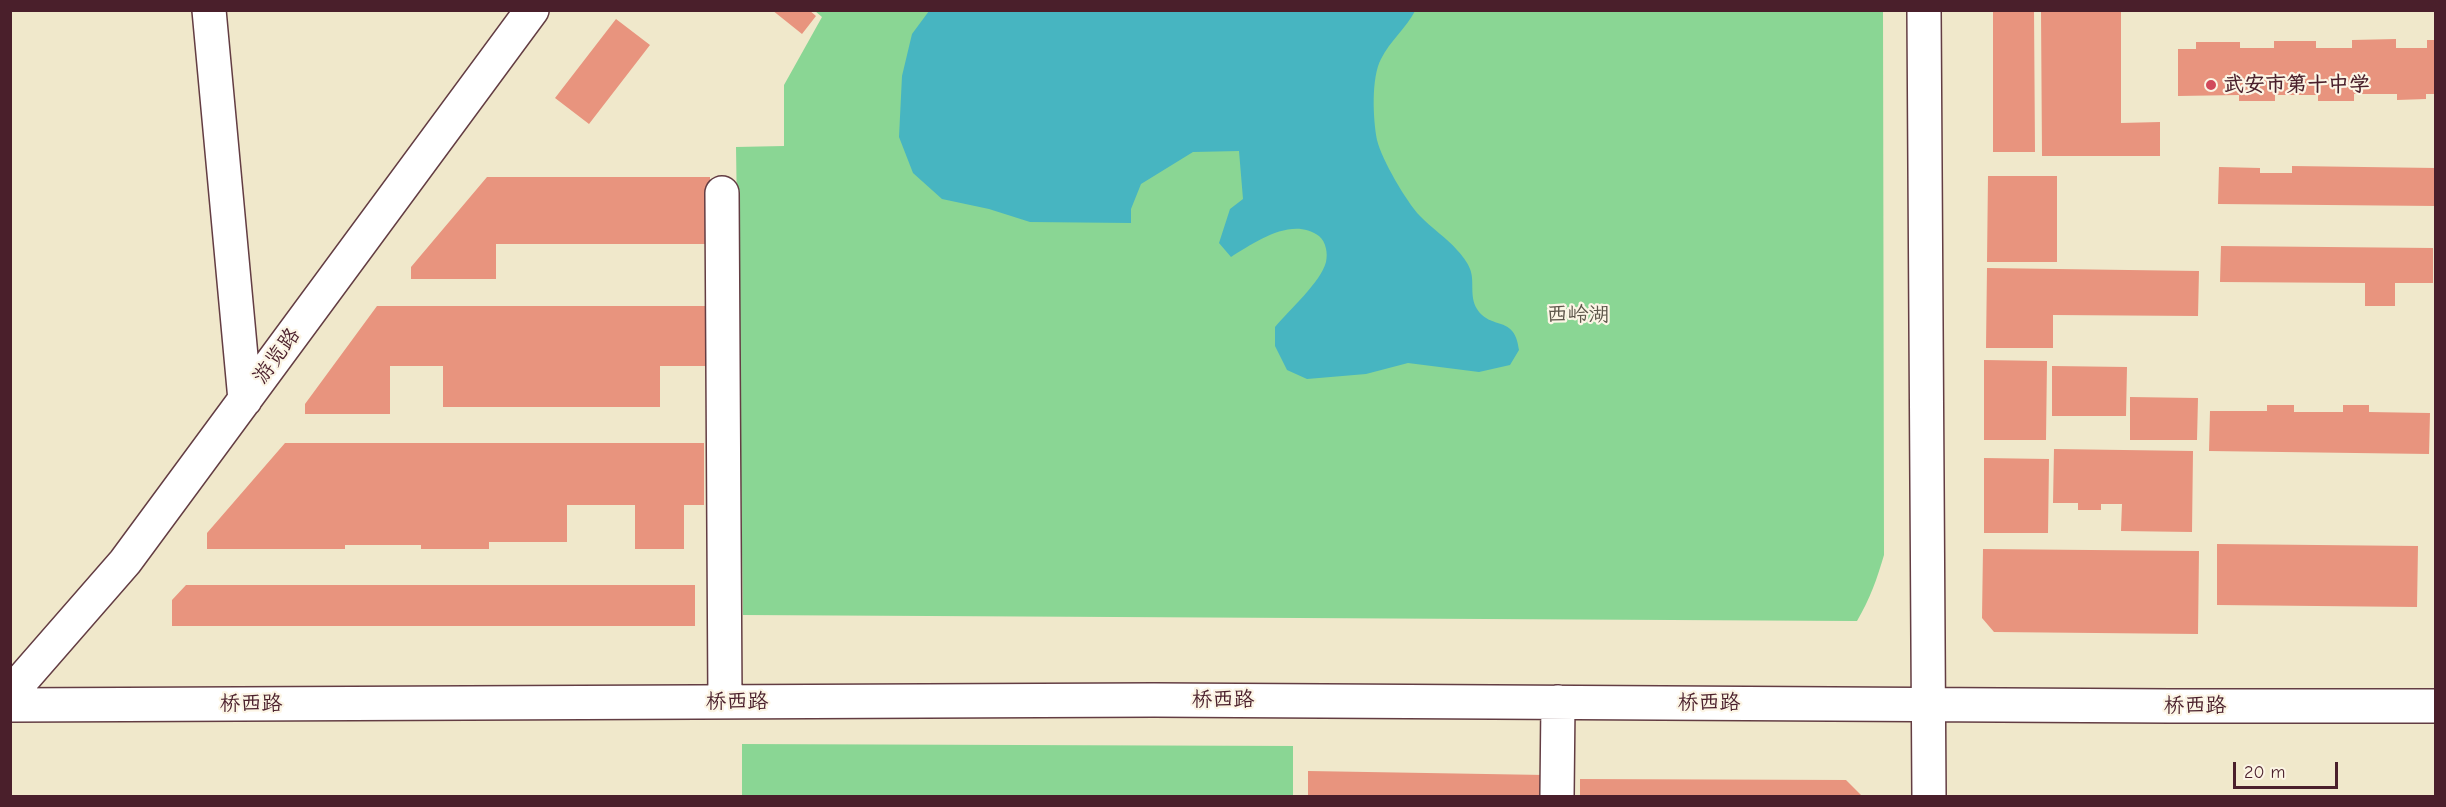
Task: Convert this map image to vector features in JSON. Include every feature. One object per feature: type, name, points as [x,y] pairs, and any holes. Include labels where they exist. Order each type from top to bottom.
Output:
[{"type":"street","points":[[209,10],[245,400]]},
{"type":"street","name":"游览路","points":[[10,694],[125,562],[532,10]]},
{"type":"street","points":[[1924,10],[1929,796]]},
{"type":"street","points":[[722,193],[725,702]]},
{"type":"street","name":"桥西路","points":[[10,705],[1154,700],[2436,706]]},
{"type":"street","points":[[1557,796],[1558,702]]},
{"type":"green space","name":"西岭湖","points":[[815,11],[1883,11],[1884,555],[1873,589],[1857,621],[743,615],[736,147],[784,146],[784,85],[822,17]]},
{"type":"green space","points":[[742,744],[1293,746],[1293,796],[742,796]]},
{"type":"water","points":[[929,11],[1415,11],[1385,52],[1378,67],[1374,99],[1377,140],[1389,169],[1414,209],[1453,245],[1468,264],[1473,299],[1477,309],[1489,320],[1508,327],[1517,339],[1519,350],[1510,365],[1479,372],[1408,363],[1366,374],[1307,379],[1287,370],[1275,346],[1275,327],[1318,278],[1326,262],[1326,248],[1319,236],[1308,231],[1286,230],[1262,238],[1231,257],[1219,243],[1230,209],[1243,199],[1239,151],[1193,152],[1141,184],[1131,209],[1131,223],[1030,222],[989,209],[942,199],[913,173],[899,137],[902,76],[912,34]]},
{"type":"building","points":[[772,10],[809,10],[816,16],[802,34]]},
{"type":"building","points":[[1993,10],[2034,10],[2035,152],[1993,152]]},
{"type":"building","points":[[2121,10],[2121,123],[2160,122],[2160,156],[2042,156],[2041,12]]},
{"type":"building","points":[[616,19],[650,45],[589,124],[555,98]]},
{"type":"building","points":[[2396,39],[2396,48],[2427,48],[2427,40],[2436,40],[2436,94],[2426,94],[2426,99],[2397,100],[2397,94],[2354,94],[2354,101],[2318,101],[2318,95],[2275,95],[2275,101],[2239,101],[2239,95],[2178,96],[2178,49],[2196,49],[2196,42],[2240,42],[2240,48],[2274,48],[2274,41],[2316,41],[2316,48],[2352,48],[2352,40]]},
{"type":"building","points":[[2292,166],[2436,168],[2436,206],[2218,204],[2219,167],[2260,168],[2260,173],[2292,173]]},
{"type":"building","points":[[1988,176],[2057,176],[2057,262],[1987,262]]},
{"type":"building","points":[[487,177],[710,177],[710,244],[496,244],[496,279],[411,279],[411,267]]},
{"type":"building","points":[[2221,246],[2433,248],[2433,283],[2395,283],[2395,306],[2365,306],[2365,283],[2220,282]]},
{"type":"building","points":[[1987,268],[2199,271],[2198,316],[2053,315],[2053,348],[1986,348]]},
{"type":"building","points":[[377,306],[706,306],[706,366],[660,366],[660,407],[443,407],[443,366],[390,366],[390,414],[305,414],[305,404]]},
{"type":"building","points":[[1984,360],[2047,361],[2046,440],[1984,440]]},
{"type":"building","points":[[2052,366],[2127,367],[2126,416],[2052,416]]},
{"type":"building","points":[[2130,397],[2198,398],[2197,440],[2130,440]]},
{"type":"building","points":[[2267,405],[2294,405],[2294,412],[2343,412],[2343,405],[2369,405],[2369,412],[2430,413],[2429,454],[2209,451],[2210,411],[2267,411]]},
{"type":"building","points":[[285,443],[704,443],[704,505],[684,505],[684,549],[635,549],[635,505],[567,505],[567,542],[489,542],[489,549],[421,549],[421,545],[345,545],[345,549],[207,549],[207,533]]},
{"type":"building","points":[[2054,449],[2193,451],[2192,532],[2121,531],[2122,504],[2101,504],[2101,510],[2078,510],[2078,503],[2053,503]]},
{"type":"building","points":[[1984,458],[2049,459],[2048,533],[1984,533]]},
{"type":"building","points":[[2217,544],[2418,546],[2417,607],[2217,605]]},
{"type":"building","points":[[1983,549],[2199,551],[2198,634],[1994,632],[1982,618]]},
{"type":"building","points":[[186,585],[695,585],[695,626],[172,626],[172,600]]},
{"type":"building","points":[[1308,771],[1545,775],[1544,796],[1308,796]]},
{"type":"building","points":[[1580,779],[1846,780],[1862,796],[1580,796]]},
{"type":"place","name":"武安市第十中学","points":[[2211,85]]}]
